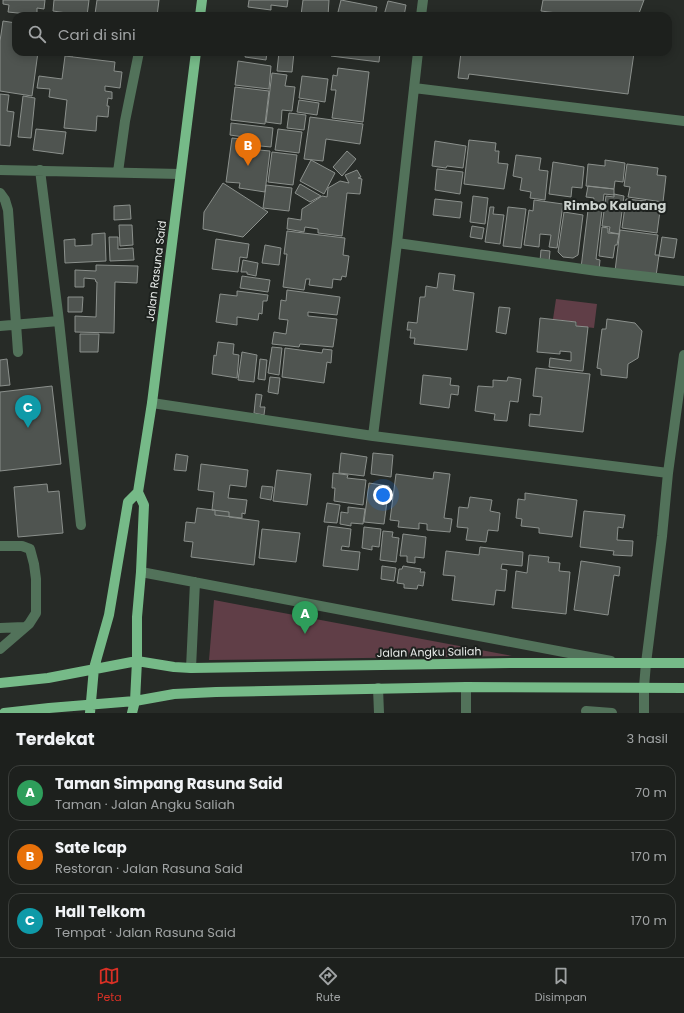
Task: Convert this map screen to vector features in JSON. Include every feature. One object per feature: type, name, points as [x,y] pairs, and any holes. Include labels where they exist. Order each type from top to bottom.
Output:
[{"type":"main road","points":[[200,12],[202,0]]},
{"type":"main road","name":"Jalan Rasuna Said","points":[[138,492],[152,403],[195,56]]},
{"type":"main road","points":[[90,709],[94,668],[109,615],[128,502],[138,492],[144,505],[137,617],[135,701],[132,713]]},
{"type":"main road","points":[[0,683],[48,678],[137,660]]},
{"type":"main road","name":"Jalan Angku Saliah","points":[[137,660],[174,667],[190,668],[515,663],[684,663]]},
{"type":"main road","points":[[4,713],[90,709],[174,694],[216,692],[466,687],[684,688]]},
{"type":"street","points":[[422,12],[423,0]]},
{"type":"street","points":[[118,172],[125,121],[138,56]]},
{"type":"street","points":[[374,436],[418,56]]},
{"type":"street","points":[[414,88],[684,121]]},
{"type":"street","points":[[0,170],[180,174]]},
{"type":"street","points":[[40,170],[59,321],[81,525]]},
{"type":"street","points":[[0,193],[5,200],[8,210],[18,352]]},
{"type":"street","points":[[397,243],[597,271],[684,281]]},
{"type":"street","points":[[0,326],[59,321]]},
{"type":"street","points":[[644,713],[646,663],[662,536],[668,473],[684,355]]},
{"type":"street","points":[[152,403],[374,436],[668,473]]},
{"type":"street","points":[[0,546],[22,546],[30,549],[32,552],[36,579],[37,609],[32,620],[0,649]]},
{"type":"street","points":[[141,572],[620,662]]},
{"type":"street","points":[[190,668],[195,582]]},
{"type":"street","points":[[0,628],[24,627]]},
{"type":"street","points":[[466,687],[466,713]]},
{"type":"street","points":[[378,688],[379,713]]},
{"type":"street","points":[[586,711],[612,713]]},
{"type":"shaded area","points":[[556,299],[597,304],[594,328],[577,326],[577,322],[553,319]]},
{"type":"shaded area","points":[[214,600],[512,656],[209,660]]},
{"type":"building","points":[[3,0],[45,0],[44,9],[37,8],[37,12],[8,12],[9,5],[3,4]]},
{"type":"building","points":[[54,0],[89,0],[88,12],[53,11]]},
{"type":"building","points":[[97,0],[159,0],[158,12],[95,12]]},
{"type":"building","points":[[249,0],[288,0],[287,7],[271,5],[271,10],[248,7]]},
{"type":"building","points":[[303,0],[329,0],[328,12],[301,12]]},
{"type":"building","points":[[341,0],[377,7],[376,12],[338,12]]},
{"type":"building","points":[[543,0],[644,0],[640,12],[541,11]]},
{"type":"building","points":[[388,1],[406,5],[405,12],[385,12]]},
{"type":"building","points":[[3,21],[12,22],[12,56],[37,56],[32,96],[0,91],[0,41]]},
{"type":"building","points":[[65,56],[115,62],[114,71],[122,72],[120,88],[105,86],[105,91],[112,92],[112,99],[108,98],[108,117],[97,116],[96,131],[64,128],[67,100],[49,97],[50,89],[37,88],[39,76],[62,79]]},
{"type":"building","points":[[245,56],[266,56],[266,60]]},
{"type":"building","points":[[279,56],[294,56],[292,72],[277,71]]},
{"type":"building","points":[[331,56],[380,56],[379,62]]},
{"type":"building","points":[[461,56],[634,56],[628,94],[469,74],[468,79],[458,78]]},
{"type":"building","points":[[238,61],[271,66],[269,89],[235,85]]},
{"type":"building","points":[[338,68],[369,72],[363,122],[332,118],[336,90],[331,90],[333,75],[337,76]]},
{"type":"building","points":[[272,73],[287,75],[285,86],[295,87],[292,111],[282,110],[281,124],[266,122]]},
{"type":"building","points":[[302,76],[328,79],[325,102],[299,98]]},
{"type":"building","points":[[235,87],[269,91],[265,124],[231,120]]},
{"type":"building","points":[[0,94],[9,95],[7,111],[14,112],[10,146],[0,145]]},
{"type":"building","points":[[23,96],[35,98],[31,138],[18,137]]},
{"type":"building","points":[[299,100],[319,103],[317,115],[297,112]]},
{"type":"building","points":[[289,113],[306,115],[304,130],[287,128]]},
{"type":"building","points":[[310,117],[363,124],[360,144],[326,139],[323,161],[304,159]]},
{"type":"building","points":[[231,123],[273,128],[271,147],[250,145],[251,138],[230,135]]},
{"type":"building","points":[[36,129],[66,132],[63,154],[33,150]]},
{"type":"building","points":[[278,129],[302,132],[299,153],[275,150]]},
{"type":"building","points":[[232,138],[249,140],[248,149],[270,151],[265,192],[239,188],[240,183],[226,182]]},
{"type":"building","points":[[469,140],[496,143],[495,151],[499,151],[498,163],[508,164],[504,189],[464,184]]},
{"type":"building","points":[[435,141],[466,146],[463,168],[432,166]]},
{"type":"building","points":[[347,151],[356,159],[342,176],[333,167]]},
{"type":"building","points":[[272,152],[297,155],[293,185],[268,182]]},
{"type":"building","points":[[516,155],[541,158],[539,170],[548,171],[545,200],[530,198],[531,192],[520,190],[522,178],[513,176]]},
{"type":"building","points":[[311,160],[335,173],[324,194],[300,181]]},
{"type":"building","points":[[605,160],[625,163],[623,182],[615,181],[614,189],[586,186],[588,164],[605,166]]},
{"type":"building","points":[[553,162],[584,167],[582,188],[572,187],[571,197],[549,194]]},
{"type":"building","points":[[627,164],[658,168],[657,175],[666,176],[663,202],[628,197],[630,187],[624,186]]},
{"type":"building","points":[[437,169],[463,172],[460,194],[435,190]]},
{"type":"building","points":[[357,170],[361,177],[358,178],[362,179],[360,194],[347,193],[342,236],[318,233],[318,229],[305,227],[304,232],[287,229],[288,218],[301,220],[302,209],[322,196],[327,197],[328,188],[340,181],[349,183],[345,175]]},
{"type":"building","points":[[223,183],[268,212],[243,237],[203,229],[204,212]]},
{"type":"building","points":[[300,184],[321,196],[310,202],[295,193]]},
{"type":"building","points":[[266,185],[292,188],[289,211],[263,208]]},
{"type":"building","points":[[588,186],[614,189],[614,195],[604,194],[596,259],[600,260],[599,270],[581,268],[588,210],[592,211],[594,198],[586,197]]},
{"type":"building","points":[[614,194],[624,196],[619,234],[609,232],[610,227],[602,226],[606,196],[614,197]]},
{"type":"building","points":[[473,196],[488,198],[485,224],[470,222]]},
{"type":"building","points":[[435,199],[462,202],[460,218],[433,215]]},
{"type":"building","points":[[626,199],[646,201],[645,209],[660,211],[657,233],[622,228]]},
{"type":"building","points":[[534,200],[563,204],[557,248],[549,247],[551,235],[540,234],[539,247],[524,245],[529,210],[533,211]]},
{"type":"building","points":[[130,205],[131,219],[114,220],[114,206]]},
{"type":"building","points":[[490,207],[494,207],[493,214],[504,215],[500,244],[485,242]]},
{"type":"building","points":[[508,207],[526,209],[521,248],[503,246]]},
{"type":"building","points":[[564,212],[583,215],[578,255],[573,258],[563,257],[558,252]]},
{"type":"building","points":[[119,225],[132,225],[133,245],[120,246]]},
{"type":"building","points":[[472,226],[484,228],[482,239],[470,237]]},
{"type":"building","points":[[602,227],[608,228],[608,233],[619,234],[617,245],[615,245],[613,258],[599,256]]},
{"type":"building","points":[[620,230],[658,235],[655,255],[659,255],[656,276],[615,271]]},
{"type":"building","points":[[287,231],[345,238],[343,255],[349,256],[346,277],[342,276],[341,280],[333,279],[332,288],[309,285],[310,279],[306,279],[304,290],[283,287],[287,254],[284,254]]},
{"type":"building","points":[[105,233],[106,261],[65,263],[64,240],[75,239],[75,246],[92,245],[92,234]]},
{"type":"building","points":[[109,237],[118,237],[118,249],[133,248],[134,260],[110,261]]},
{"type":"building","points":[[662,237],[677,239],[674,258],[659,256]]},
{"type":"building","points":[[216,239],[249,244],[247,258],[240,257],[238,272],[212,269]]},
{"type":"building","points":[[265,245],[281,248],[279,265],[262,263]]},
{"type":"building","points":[[541,250],[550,251],[549,262],[540,261]]},
{"type":"building","points":[[243,260],[258,263],[256,276],[247,274],[247,272],[241,272]]},
{"type":"building","points":[[96,265],[138,266],[137,283],[115,282],[114,333],[75,332],[75,316],[96,317],[97,282],[95,279],[84,278],[84,287],[75,287],[75,270],[96,271]]},
{"type":"building","points":[[439,273],[455,275],[453,290],[474,293],[467,350],[414,344],[415,338],[410,338],[411,330],[407,330],[408,322],[417,323],[420,297],[425,297],[426,286],[437,288]]},
{"type":"building","points":[[242,276],[270,280],[268,292],[240,288]]},
{"type":"building","points":[[287,290],[340,297],[337,315],[308,312],[308,316],[337,319],[333,347],[300,344],[299,347],[272,344],[274,332],[286,334],[288,320],[279,319],[281,300],[286,301]]},
{"type":"building","points":[[237,291],[268,295],[267,301],[263,301],[262,314],[259,313],[258,320],[237,317],[237,325],[216,322],[220,294],[237,296]]},
{"type":"building","points":[[68,297],[83,297],[82,312],[68,312]]},
{"type":"building","points":[[499,307],[510,308],[506,334],[496,332]]},
{"type":"building","points":[[540,318],[576,322],[576,326],[588,327],[583,371],[549,367],[550,358],[571,361],[571,352],[560,351],[560,354],[537,352]]},
{"type":"building","points":[[607,319],[635,323],[642,331],[638,358],[628,364],[627,378],[601,375],[601,369],[597,368],[602,329],[606,329]]},
{"type":"building","points":[[80,334],[99,334],[98,352],[80,352]]},
{"type":"building","points":[[218,342],[234,344],[233,354],[239,355],[237,378],[212,374],[214,355],[216,356]]},
{"type":"building","points":[[272,347],[282,348],[279,375],[268,373]]},
{"type":"building","points":[[285,348],[322,353],[323,349],[332,350],[331,363],[327,362],[324,383],[282,377]]},
{"type":"building","points":[[242,352],[257,355],[254,382],[238,380]]},
{"type":"building","points":[[7,359],[10,385],[0,386],[0,360]]},
{"type":"building","points":[[260,359],[267,360],[265,380],[258,379]]},
{"type":"building","points":[[536,368],[590,374],[583,432],[529,426],[530,414],[540,415],[542,397],[533,396]]},
{"type":"building","points":[[423,375],[451,378],[450,385],[459,386],[458,395],[451,394],[449,408],[420,404]]},
{"type":"building","points":[[270,377],[280,378],[278,394],[268,392]]},
{"type":"building","points":[[508,377],[521,379],[518,402],[510,401],[507,421],[494,420],[495,414],[475,411],[478,386],[493,387],[493,380],[507,381]]},
{"type":"building","points":[[52,386],[61,464],[0,471],[0,392]]},
{"type":"building","points":[[256,394],[262,395],[260,407],[265,407],[264,415],[254,413]]},
{"type":"building","points":[[341,453],[367,457],[364,476],[339,473]]},
{"type":"building","points":[[373,453],[393,455],[391,477],[371,474]]},
{"type":"building","points":[[176,454],[188,456],[186,471],[174,470]]},
{"type":"building","points":[[201,464],[248,470],[246,487],[230,485],[228,498],[247,500],[245,514],[242,513],[242,518],[215,515],[215,510],[212,510],[214,492],[198,490]]},
{"type":"building","points":[[277,470],[311,474],[307,505],[273,501]]},
{"type":"building","points":[[434,472],[450,474],[444,518],[452,519],[450,532],[427,530],[427,524],[419,523],[419,529],[398,527],[399,521],[390,520],[396,474],[433,479]]},
{"type":"building","points":[[333,473],[348,475],[347,478],[366,480],[363,505],[334,501],[335,488],[332,488]]},
{"type":"building","points":[[369,483],[389,486],[384,524],[364,522]]},
{"type":"building","points":[[47,484],[48,492],[59,491],[63,533],[18,537],[14,487]]},
{"type":"building","points":[[262,486],[273,487],[271,500],[260,498]]},
{"type":"building","points":[[525,493],[577,500],[572,537],[539,533],[539,528],[521,526],[522,519],[516,518],[518,499],[525,500]]},
{"type":"building","points":[[470,497],[492,500],[490,511],[500,513],[498,531],[488,530],[486,542],[466,540],[468,528],[457,527],[459,507],[468,508]]},
{"type":"building","points":[[327,503],[340,505],[337,523],[324,522]]},
{"type":"building","points":[[348,507],[365,509],[363,524],[351,523],[351,526],[340,524],[341,512],[348,513]]},
{"type":"building","points":[[197,508],[229,512],[229,517],[259,521],[254,565],[191,557],[193,542],[184,541],[186,522],[195,523]]},
{"type":"building","points":[[584,511],[625,515],[623,528],[618,527],[617,540],[633,541],[632,556],[613,555],[614,551],[580,547]]},
{"type":"building","points":[[328,526],[351,529],[349,547],[342,546],[341,550],[360,552],[358,570],[323,566]]},
{"type":"building","points":[[364,527],[381,529],[379,547],[372,546],[372,550],[362,548]]},
{"type":"building","points":[[262,529],[300,533],[296,562],[259,558]]},
{"type":"building","points":[[383,531],[393,532],[392,537],[399,538],[396,562],[380,560]]},
{"type":"building","points":[[403,534],[426,537],[424,558],[415,557],[415,563],[407,562],[407,556],[400,556]]},
{"type":"building","points":[[480,547],[523,552],[522,566],[502,564],[501,569],[507,570],[505,591],[496,590],[494,605],[452,600],[455,576],[443,575],[446,551],[479,555]]},
{"type":"building","points":[[529,555],[549,557],[548,562],[560,563],[559,571],[570,572],[566,614],[512,608],[516,571],[527,573]]},
{"type":"building","points":[[581,561],[620,567],[619,576],[614,575],[608,615],[574,610]]},
{"type":"building","points":[[382,566],[396,568],[394,581],[381,579]]},
{"type":"building","points":[[403,566],[421,569],[420,572],[425,572],[423,586],[418,585],[417,589],[404,588],[404,584],[397,583],[399,569],[402,569]]},
{"type":"place","name":"Sate Icap","points":[[248,166]]},
{"type":"place","name":"Hall Telkom","points":[[28,428]]},
{"type":"place","name":"Taman Simpang Rasuna Said","points":[[305,634]]},
{"type":"district","name":"Rimbo Kaluang","points":[[615,205]]}]
